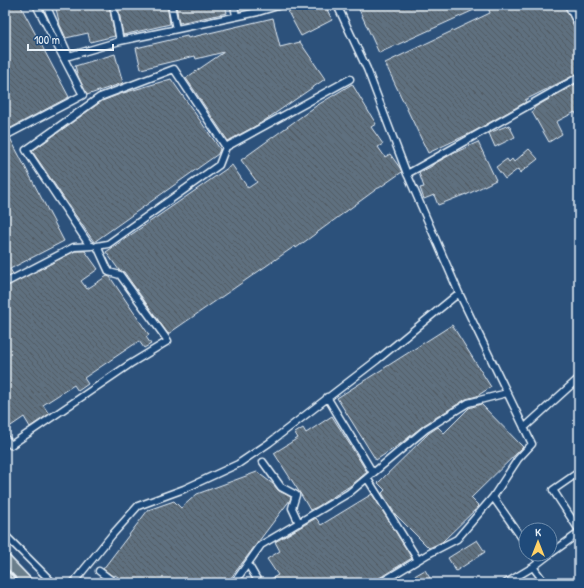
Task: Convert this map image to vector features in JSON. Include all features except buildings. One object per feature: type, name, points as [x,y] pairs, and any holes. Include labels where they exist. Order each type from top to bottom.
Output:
[{"type":"highway","points":[[5,559],[28,583]]},
{"type":"highway","points":[[5,576],[12,583]]},
{"type":"street","points":[[5,136],[83,94],[36,5]]},
{"type":"street","points":[[46,5],[69,56],[120,41],[258,12],[281,5]]},
{"type":"street","points":[[113,5],[120,41]]},
{"type":"street","points":[[171,5],[176,29]]},
{"type":"street","points":[[234,5],[236,16]]},
{"type":"street","points":[[337,5],[367,69],[407,174],[459,294],[532,444],[518,459],[493,497],[458,539],[418,560],[380,583]]},
{"type":"street","points":[[568,5],[579,26]]},
{"type":"street","points":[[5,438],[11,445],[130,364],[168,341],[120,275],[109,272],[94,246],[26,150],[100,97],[174,69],[226,147]]},
{"type":"street","points":[[407,174],[579,77]]},
{"type":"street","points":[[5,283],[74,247],[108,244],[219,165],[226,147],[350,79]]},
{"type":"street","points":[[73,583],[138,506],[184,489],[238,464],[269,443],[377,360],[459,294]]},
{"type":"street","points":[[524,428],[579,378]]},
{"type":"street","points":[[234,583],[261,545],[349,493],[426,429],[468,403],[507,393]]},
{"type":"street","points":[[327,397],[373,474]]},
{"type":"street","points":[[263,462],[281,487],[296,495],[292,508],[298,523]]},
{"type":"street","points":[[579,472],[553,490],[579,530]]},
{"type":"street","points":[[367,478],[418,560]]},
{"type":"street","points":[[493,497],[518,533]]},
{"type":"street","points":[[558,548],[579,533]]},
{"type":"street","points":[[5,535],[53,583]]},
{"type":"street","points":[[506,583],[539,562]]},
{"type":"street","points":[[248,564],[259,583]]},
{"type":"street","points":[[533,566],[545,583]]},
{"type":"street","points":[[99,571],[115,583]]}]
